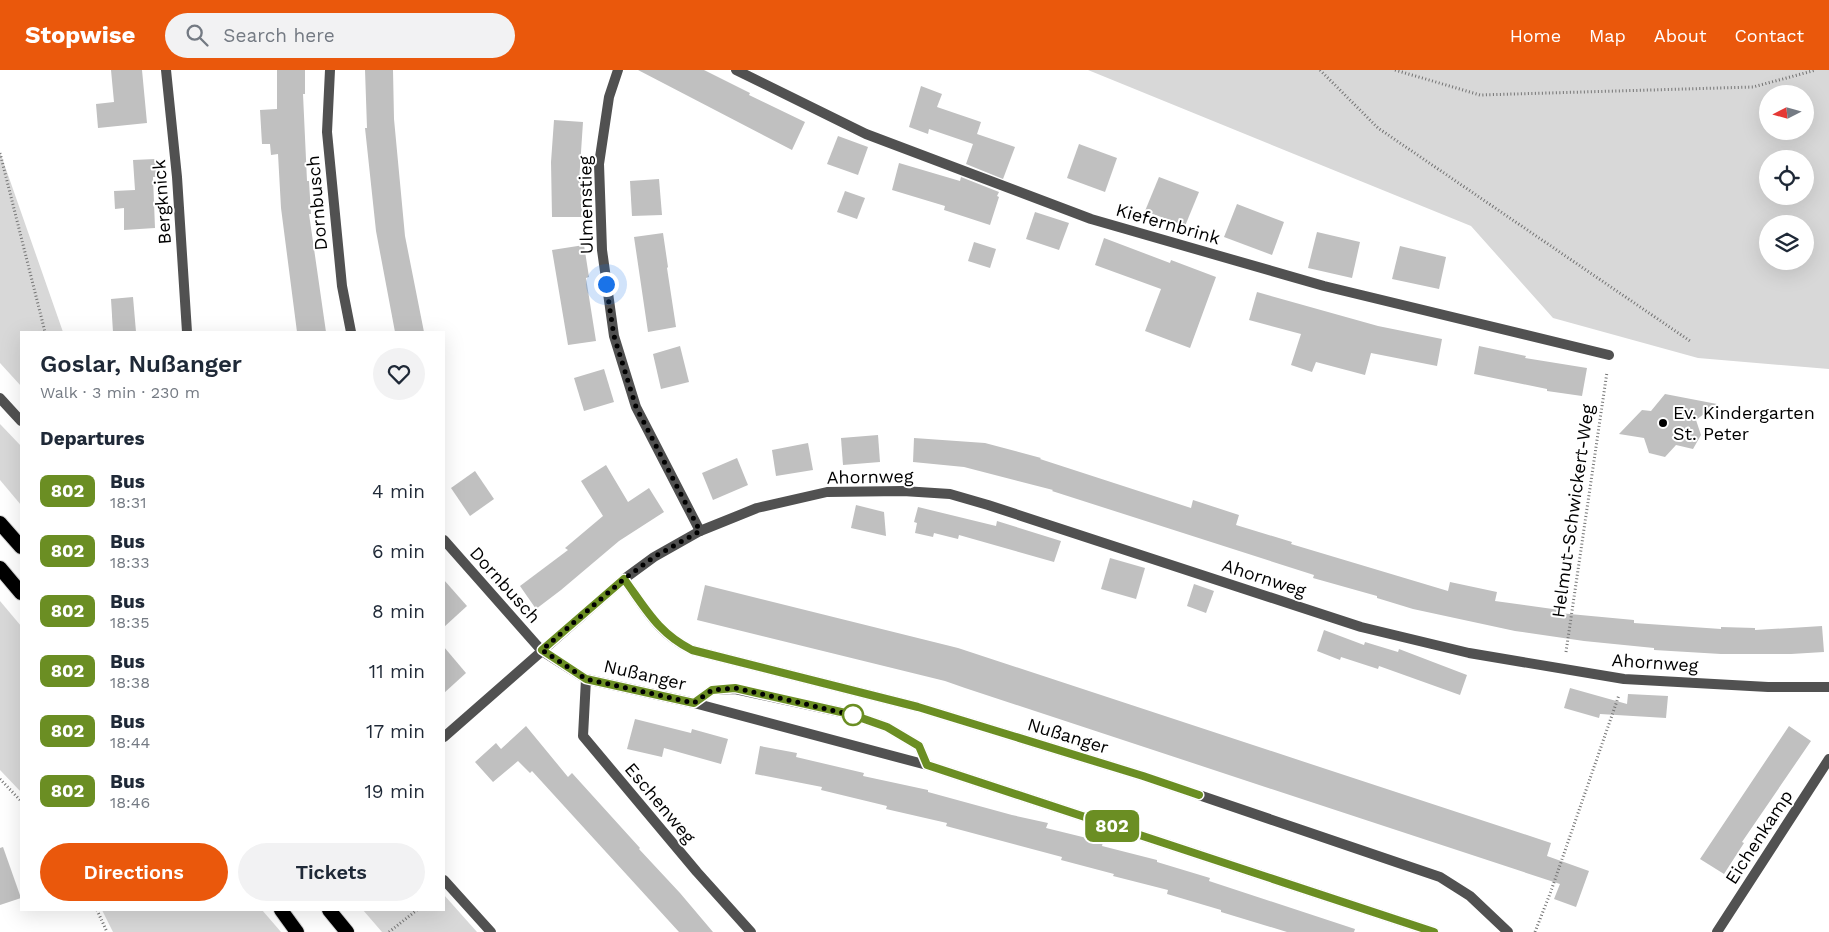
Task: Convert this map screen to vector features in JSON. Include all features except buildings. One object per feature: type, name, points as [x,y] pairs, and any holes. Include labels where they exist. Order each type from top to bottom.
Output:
[{"type":"highway","points":[[0,523],[20,546]]},
{"type":"highway","points":[[0,568],[20,592]]},
{"type":"highway","points":[[282,911],[297,932]]},
{"type":"highway","points":[[331,911],[347,932]]},
{"type":"street","name":"Bergknick","points":[[166,70],[177,177],[187,331]]},
{"type":"street","name":"Dornbusch","points":[[330,70],[327,132],[342,286],[351,331]]},
{"type":"street","name":"Ulmenstieg","points":[[618,70],[609,96],[598,164],[602,250],[614,336],[636,407],[700,531]]},
{"type":"street","name":"Kiefernbrink","points":[[736,70],[866,134],[1091,219],[1324,286],[1609,355]]},
{"type":"street","points":[[0,398],[20,420]]},
{"type":"street","name":"Ahornweg","points":[[445,736],[624,579],[654,557],[700,531],[757,508],[827,492],[903,491],[950,494],[1361,627],[1469,653],[1624,679],[1768,687],[1829,687]]},
{"type":"street","name":"Dornbusch","points":[[445,541],[542,650]]},
{"type":"street","name":"Nußanger","points":[[624,579],[660,628],[676,642],[692,650],[918,707],[1143,776],[1440,877],[1470,896],[1508,932]]},
{"type":"street","name":"Nußanger","points":[[542,650],[586,679],[694,703],[927,765],[1434,932]]},
{"type":"street","name":"Eschenweg","points":[[586,679],[583,736],[697,872],[751,932]]},
{"type":"street","points":[[694,703],[712,690],[735,688],[850,714],[887,727],[919,746],[927,765]]},
{"type":"street","name":"Eichenkamp","points":[[1717,932],[1829,759]]},
{"type":"street","points":[[445,881],[491,932]]},
{"type":"path","points":[[1320,70],[1378,128],[1690,341]]},
{"type":"path","points":[[1395,70],[1480,96],[1753,87],[1816,70]]},
{"type":"path","points":[[0,153],[45,331]]},
{"type":"path","name":"Helmut-Schwickert-Weg","points":[[1564,670],[1609,355]]},
{"type":"path","points":[[1535,932],[1624,679]]},
{"type":"path","points":[[0,779],[20,800]]},
{"type":"path","points":[[97,911],[107,932]]},
{"type":"path","points":[[389,932],[416,911]]},
{"type":"shaded area","points":[[1088,70],[1829,70],[1829,369],[1698,358],[1553,318],[1471,226]]},
{"type":"shaded area","points":[[0,152],[63,331],[20,331],[20,385],[0,363]]},
{"type":"shaded area","points":[[0,424],[20,445],[20,504],[0,480]]},
{"type":"shaded area","points":[[0,601],[20,625],[20,791],[0,770]]},
{"type":"shaded area","points":[[445,896],[477,932],[382,932],[364,911],[445,911]]},
{"type":"shaded area","points":[[102,911],[263,911],[281,932],[113,932]]},
{"type":"bus line","name":"802","points":[[1199,795],[918,707],[692,650],[676,642],[660,628],[624,579],[542,650],[586,679],[694,703],[712,690],[735,688],[850,714],[887,727],[919,746],[927,765],[1434,932]]},
{"type":"place","name":"Ev. Kindergarten St. Peter","points":[[1663,423]]},
{"type":"route","points":[[606,284],[614,336],[636,407],[700,531],[654,557],[624,579],[542,650],[586,679],[694,703],[712,690],[735,688],[853,715]]}]
